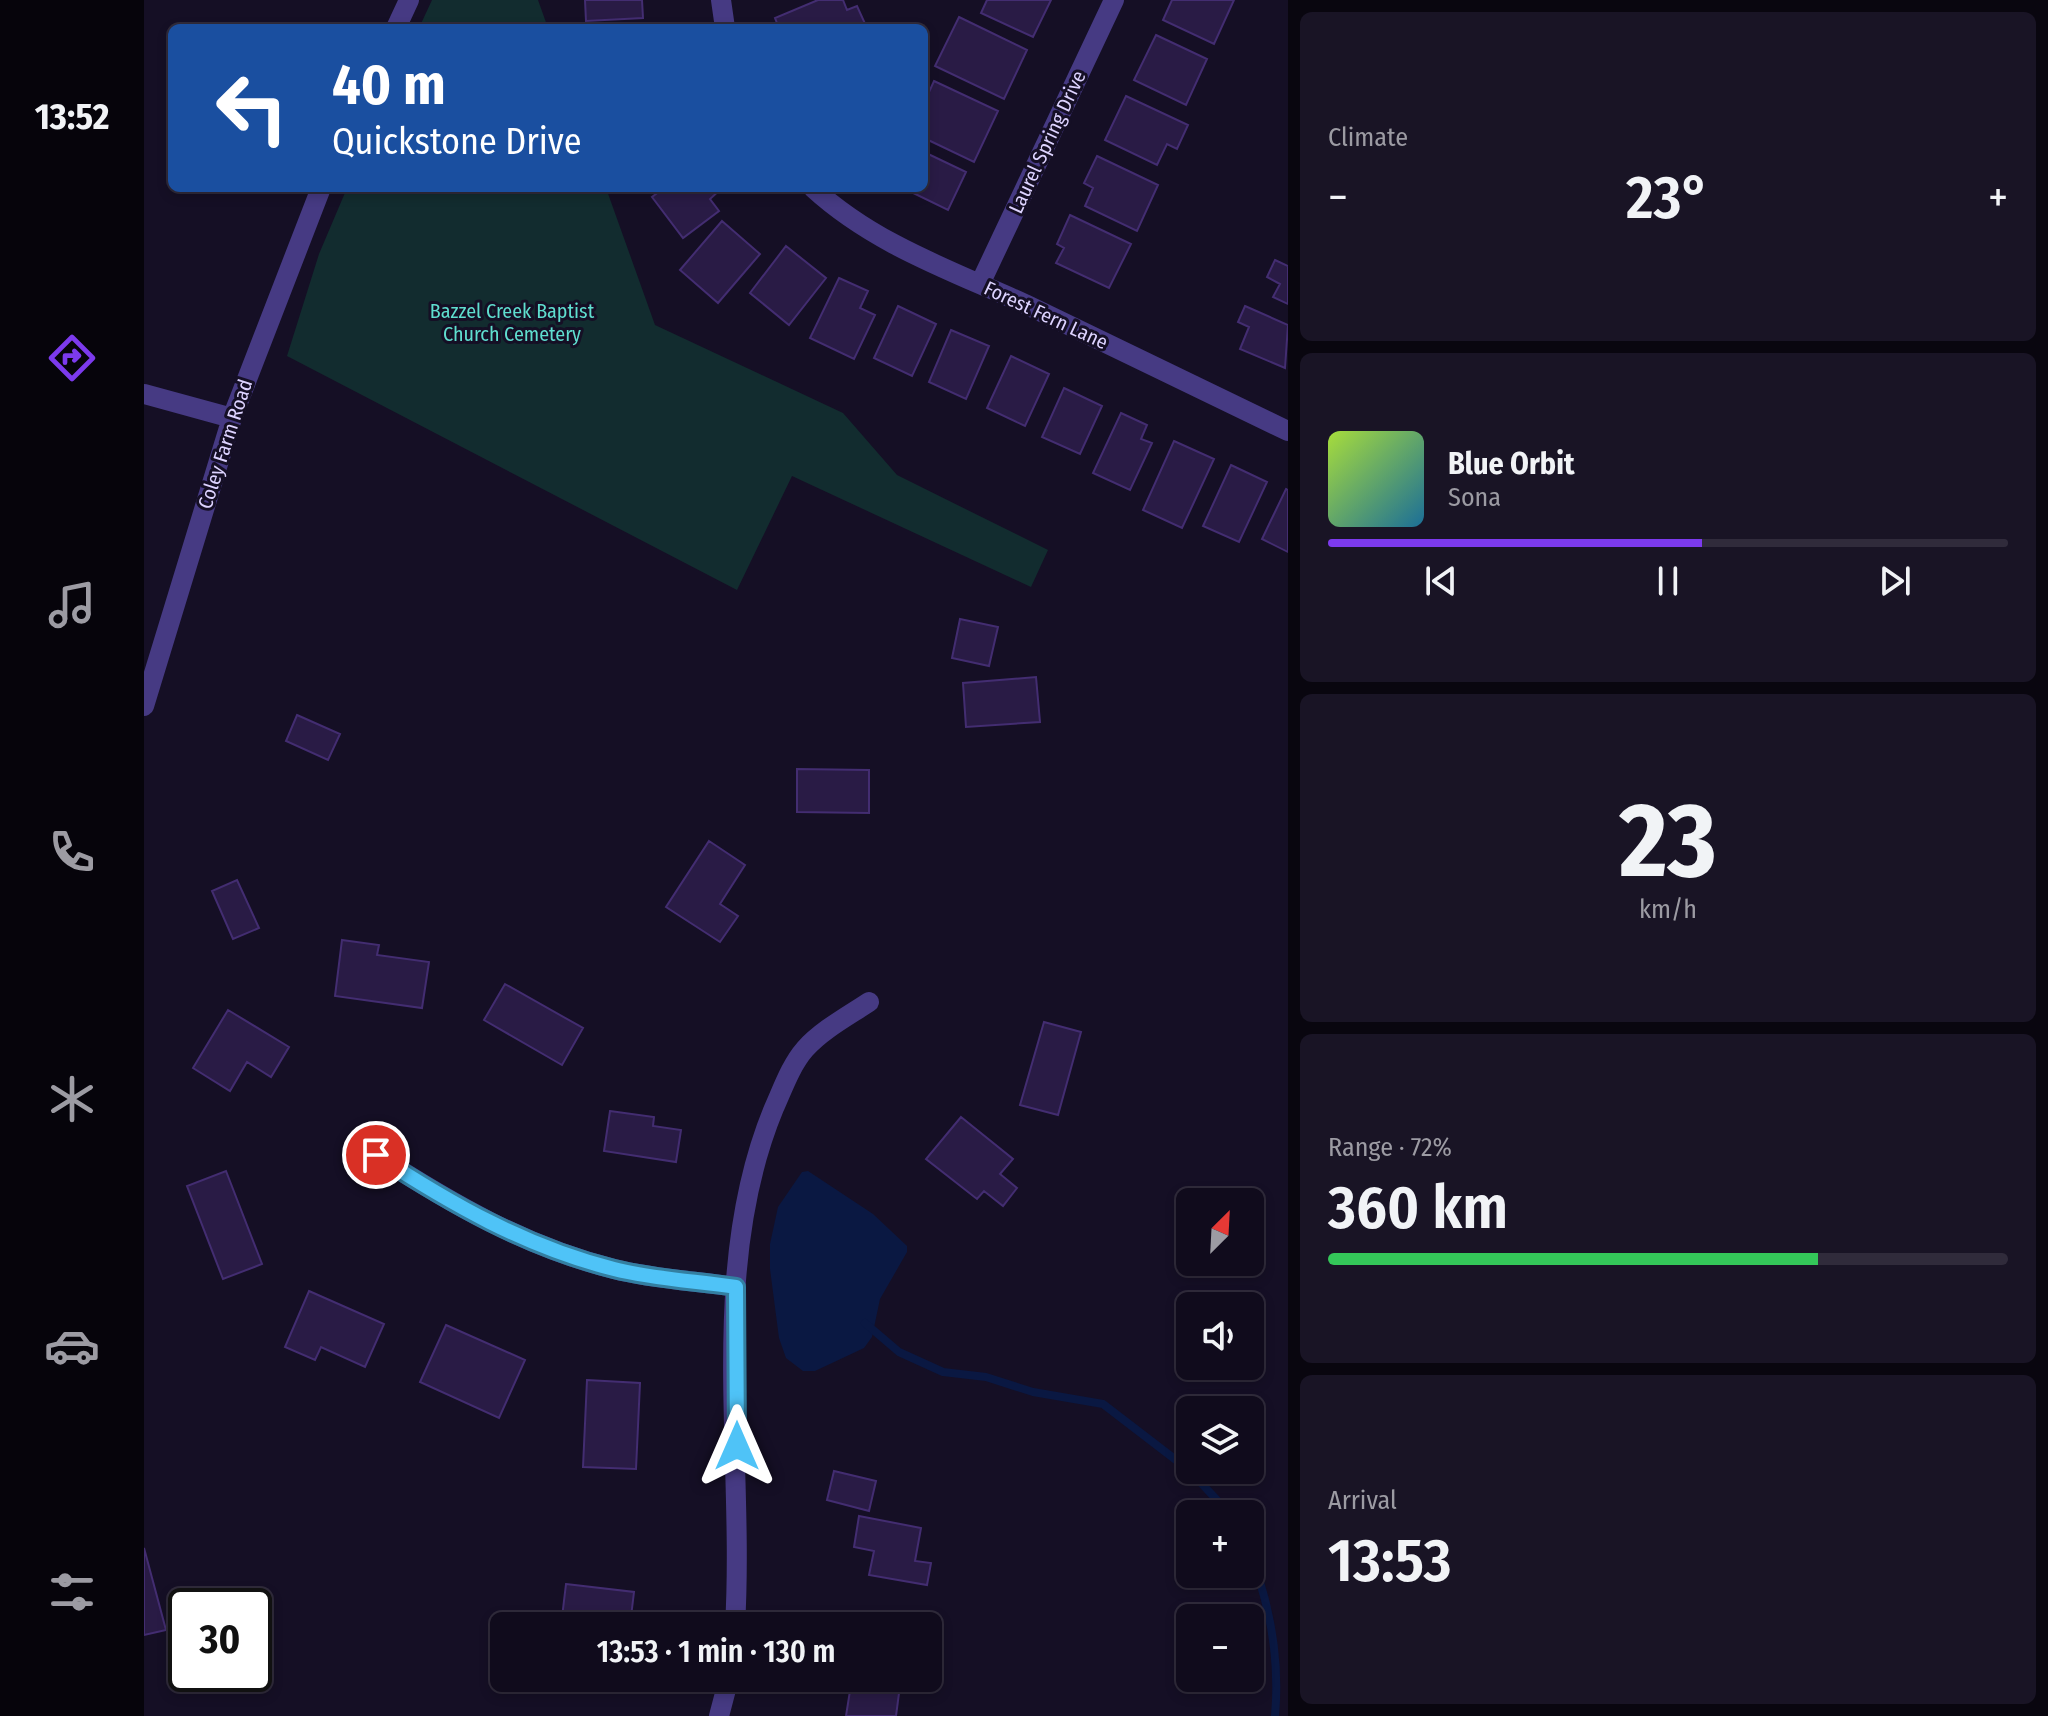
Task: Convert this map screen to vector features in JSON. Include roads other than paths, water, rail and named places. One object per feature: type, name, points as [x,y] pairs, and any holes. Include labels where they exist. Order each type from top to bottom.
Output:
[{"type":"street","points":[[398,24],[409,0]]},
{"type":"street","points":[[721,0],[724,24]]},
{"type":"street","name":"Laurel Spring Drive","points":[[980,284],[1114,0]]},
{"type":"street","name":"Coley Farm Road","points":[[144,706],[232,418],[319,192]]},
{"type":"street","name":"Forest Fern Lane","points":[[817,192],[842,215],[893,246],[980,284],[1288,431]]},
{"type":"street","points":[[144,394],[232,418]]},
{"type":"street","points":[[735,1612],[736,1287],[742,1217],[752,1169],[786,1081],[806,1049],[869,1002]]},
{"type":"street","points":[[376,1155],[486,1222],[569,1257],[618,1270],[736,1287]]},
{"type":"street","points":[[719,1716],[725,1692]]},
{"type":"water","points":[[808,1171],[873,1214],[907,1246],[907,1252],[880,1299],[872,1337],[864,1348],[815,1371],[803,1371],[786,1358],[779,1338],[770,1269],[770,1244],[778,1207],[802,1172]]},
{"type":"waterway","points":[[865,1323],[899,1352],[943,1372],[986,1377],[1033,1392],[1103,1404],[1189,1470],[1217,1500]]},
{"type":"waterway","points":[[1261,1588],[1275,1654],[1275,1716]]},
{"type":"park label","name":"Bazzel Creek Baptist Church Cemetery","points":[[512,322]]}]
